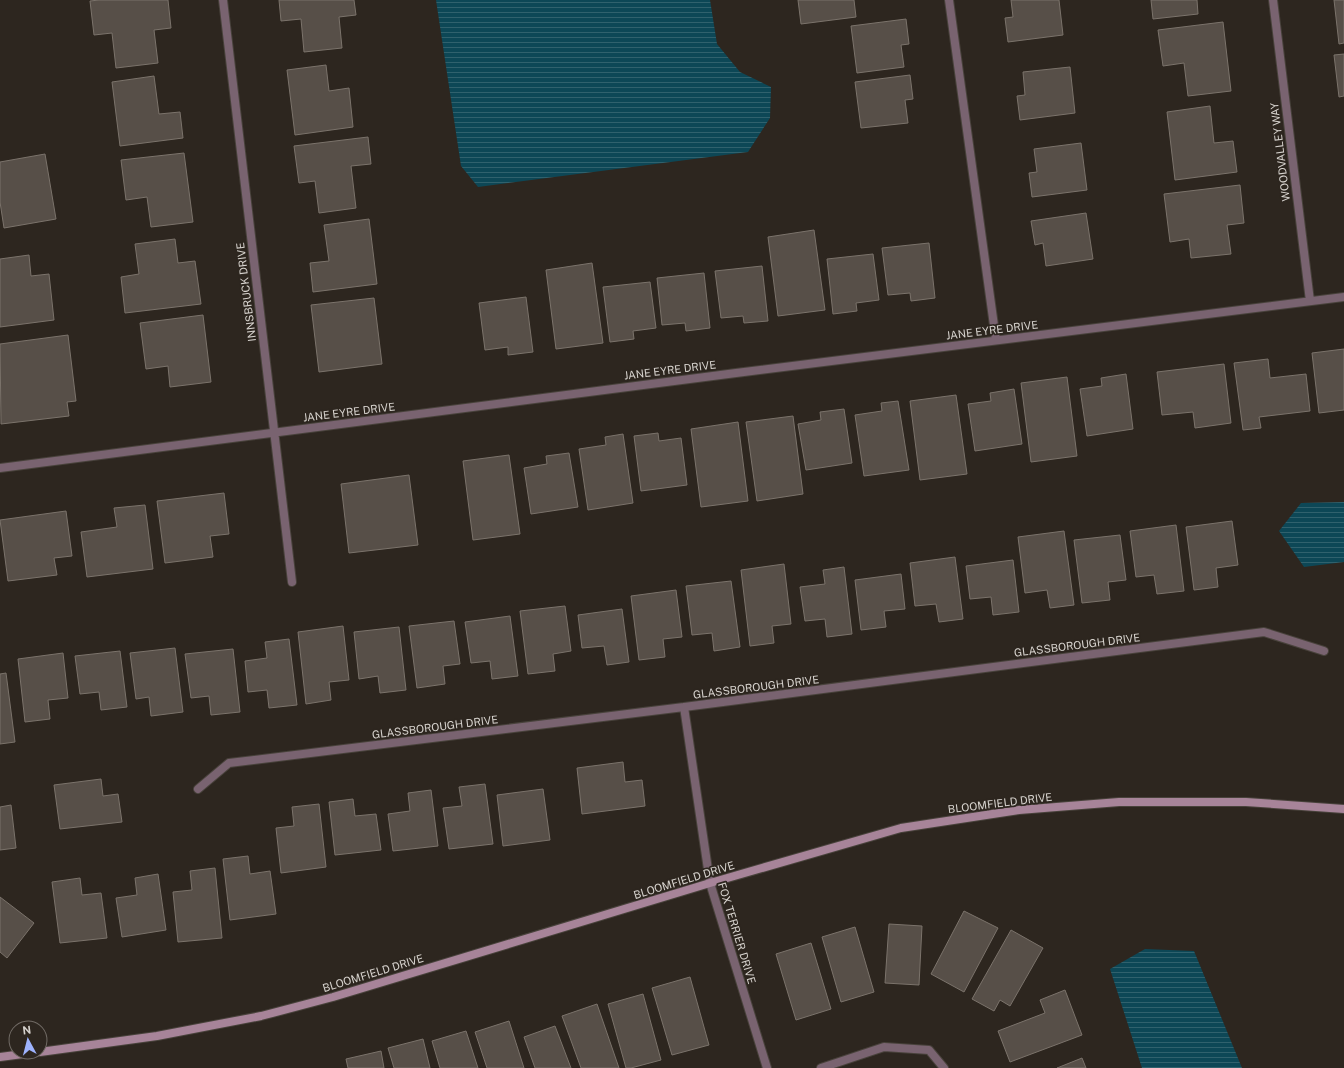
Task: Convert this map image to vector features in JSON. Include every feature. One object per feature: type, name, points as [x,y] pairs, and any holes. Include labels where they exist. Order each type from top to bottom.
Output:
[{"type":"street","name":"INNSBRUCK DRIVE","points":[[223,0],[292,582]]},
{"type":"street","points":[[949,0],[996,340]]},
{"type":"street","name":"WOODVALLEY WAY","points":[[1273,0],[1310,301]]},
{"type":"street","name":"JANE EYRE DRIVE","points":[[0,468],[996,340],[1344,297]]},
{"type":"street","name":"GLASSBOROUGH DRIVE","points":[[198,790],[229,763],[684,707],[1264,632],[1324,651]]},
{"type":"street","name":"FOX TERRIER DRIVE","points":[[684,707],[710,883],[767,1068]]},
{"type":"street","name":"BLOOMFIELD DRIVE","points":[[48,1051],[157,1036],[261,1016],[333,997],[710,883],[900,828],[1019,810],[1119,802],[1246,802],[1344,809]]},
{"type":"street","points":[[821,1068],[884,1047],[929,1050],[944,1068]]},
{"type":"water","points":[[436,0],[710,0],[717,44],[740,72],[771,87],[770,118],[748,152],[478,187],[461,166]]},
{"type":"water","points":[[1344,502],[1344,562],[1304,567],[1279,531],[1301,503]]},
{"type":"water","points":[[1145,949],[1194,951],[1242,1068],[1142,1068],[1110,969]]},
{"type":"building","points":[[168,0],[171,28],[154,30],[158,63],[116,68],[112,33],[94,35],[90,1]]},
{"type":"building","points":[[279,0],[354,0],[356,15],[339,17],[342,48],[304,52],[301,19],[281,21]]},
{"type":"building","points":[[798,0],[854,0],[856,17],[801,24]]},
{"type":"building","points":[[1011,0],[1059,0],[1063,35],[1008,42],[1005,18],[1013,17]]},
{"type":"building","points":[[1151,0],[1197,0],[1198,14],[1153,19]]},
{"type":"building","points":[[1334,0],[1344,0],[1344,43],[1339,44]]},
{"type":"building","points":[[906,19],[909,44],[901,45],[904,67],[857,73],[851,26]]},
{"type":"building","points":[[1223,22],[1231,91],[1188,96],[1184,63],[1163,66],[1158,30]]},
{"type":"building","points":[[1344,54],[1344,96],[1339,97],[1334,55]]},
{"type":"building","points":[[326,65],[329,91],[349,88],[353,127],[295,135],[287,70]]},
{"type":"building","points":[[1070,67],[1075,113],[1020,120],[1017,96],[1025,95],[1023,72]]},
{"type":"building","points":[[910,75],[913,99],[905,100],[908,123],[861,128],[855,82]]},
{"type":"building","points":[[154,76],[159,114],[180,112],[183,138],[120,146],[112,82]]},
{"type":"building","points":[[1210,106],[1214,143],[1233,141],[1237,172],[1175,180],[1167,112]]},
{"type":"building","points":[[368,137],[371,164],[351,166],[356,208],[319,213],[315,181],[299,183],[294,146]]},
{"type":"building","points":[[1081,143],[1087,190],[1032,197],[1029,173],[1037,172],[1034,149]]},
{"type":"building","points":[[184,153],[193,222],[151,227],[147,197],[126,200],[121,160]]},
{"type":"building","points":[[45,154],[56,219],[4,228],[0,202],[0,162]]},
{"type":"building","points":[[1240,185],[1244,223],[1227,225],[1231,254],[1191,258],[1189,239],[1170,242],[1164,194]]},
{"type":"building","points":[[1086,213],[1093,259],[1046,266],[1043,243],[1035,245],[1031,221]]},
{"type":"building","points":[[369,219],[377,284],[313,292],[310,263],[329,261],[324,225]]},
{"type":"building","points":[[814,230],[825,310],[778,316],[768,237]]},
{"type":"building","points":[[175,239],[178,263],[195,261],[201,304],[125,313],[121,277],[139,274],[135,244]]},
{"type":"building","points":[[929,243],[935,298],[911,301],[910,293],[888,295],[882,248]]},
{"type":"building","points":[[873,254],[879,300],[856,303],[857,311],[833,314],[827,259]]},
{"type":"building","points":[[29,255],[31,276],[49,274],[54,320],[0,327],[0,259]]},
{"type":"building","points":[[592,263],[603,343],[556,349],[546,270]]},
{"type":"building","points":[[762,266],[768,321],[744,323],[743,316],[721,318],[715,271]]},
{"type":"building","points":[[704,273],[710,328],[686,331],[685,323],[662,325],[657,278]]},
{"type":"building","points":[[650,282],[656,328],[633,331],[634,339],[610,342],[603,287]]},
{"type":"building","points":[[526,297],[533,352],[508,355],[508,347],[485,350],[479,303]]},
{"type":"building","points":[[374,298],[382,364],[319,372],[311,305]]},
{"type":"building","points":[[203,315],[211,382],[170,387],[168,366],[146,369],[140,323]]},
{"type":"building","points":[[68,335],[76,401],[67,402],[69,416],[1,424],[0,344]]},
{"type":"building","points":[[1344,349],[1344,410],[1319,413],[1312,353]]},
{"type":"building","points":[[1268,359],[1270,378],[1306,374],[1310,411],[1259,417],[1261,428],[1243,430],[1234,363]]},
{"type":"building","points":[[1224,364],[1231,423],[1195,428],[1193,412],[1162,415],[1157,372]]},
{"type":"building","points":[[1126,374],[1133,429],[1087,436],[1080,389],[1102,386],[1101,378]]},
{"type":"building","points":[[1067,377],[1077,456],[1031,462],[1021,383]]},
{"type":"building","points":[[1014,389],[1022,444],[975,451],[968,404],[991,401],[990,393]]},
{"type":"building","points":[[956,395],[967,474],[920,480],[910,401]]},
{"type":"building","points":[[898,401],[909,470],[864,476],[855,415],[882,411],[881,403]]},
{"type":"building","points":[[844,409],[852,463],[806,470],[798,424],[821,420],[820,412]]},
{"type":"building","points":[[793,416],[803,494],[757,501],[746,422]]},
{"type":"building","points":[[738,422],[748,501],[701,507],[691,429]]},
{"type":"building","points":[[658,433],[659,441],[681,438],[687,485],[641,491],[634,436]]},
{"type":"building","points":[[623,434],[633,503],[588,510],[579,449],[606,445],[605,437]]},
{"type":"building","points":[[569,453],[578,507],[531,514],[524,468],[547,464],[546,456]]},
{"type":"building","points":[[509,455],[520,534],[473,540],[463,461]]},
{"type":"building","points":[[409,475],[418,545],[349,553],[341,484]]},
{"type":"building","points":[[224,493],[229,534],[210,536],[213,557],[165,563],[157,501]]},
{"type":"building","points":[[145,505],[153,569],[87,577],[81,532],[117,527],[114,508]]},
{"type":"building","points":[[66,511],[72,556],[54,558],[57,575],[8,581],[0,520]]},
{"type":"building","points":[[1232,521],[1238,565],[1216,568],[1218,587],[1194,590],[1186,527]]},
{"type":"building","points":[[1176,525],[1184,591],[1157,594],[1154,575],[1136,577],[1130,531]]},
{"type":"building","points":[[1064,531],[1074,605],[1050,608],[1047,590],[1025,593],[1018,537]]},
{"type":"building","points":[[1120,535],[1126,580],[1108,582],[1110,600],[1082,603],[1074,540]]},
{"type":"building","points":[[955,557],[963,619],[939,622],[936,604],[915,606],[910,563]]},
{"type":"building","points":[[1013,560],[1019,612],[993,615],[991,597],[970,599],[966,566]]},
{"type":"building","points":[[784,564],[791,624],[772,626],[774,643],[750,646],[741,570]]},
{"type":"building","points":[[844,567],[852,634],[827,637],[825,619],[805,621],[800,587],[825,584],[823,570]]},
{"type":"building","points":[[901,574],[905,609],[884,611],[886,627],[861,630],[855,580]]},
{"type":"building","points":[[731,581],[740,647],[714,651],[712,633],[692,635],[686,586]]},
{"type":"building","points":[[676,590],[682,637],[663,639],[665,657],[639,660],[631,596]]},
{"type":"building","points":[[565,606],[571,651],[553,654],[555,671],[528,674],[520,611]]},
{"type":"building","points":[[622,609],[629,662],[607,665],[604,646],[582,648],[578,615]]},
{"type":"building","points":[[510,616],[518,676],[492,679],[490,661],[471,663],[465,622]]},
{"type":"building","points":[[454,621],[460,664],[443,666],[445,684],[417,688],[409,626]]},
{"type":"building","points":[[343,626],[349,680],[329,682],[331,700],[306,704],[298,632]]},
{"type":"building","points":[[399,627],[406,690],[380,693],[378,676],[359,679],[354,632]]},
{"type":"building","points":[[289,639],[297,705],[269,708],[267,690],[248,692],[245,661],[267,658],[265,642]]},
{"type":"building","points":[[175,648],[183,712],[151,716],[149,697],[136,699],[130,653]]},
{"type":"building","points":[[233,649],[240,712],[211,715],[209,696],[191,698],[185,654]]},
{"type":"building","points":[[120,651],[127,707],[101,710],[99,692],[80,694],[75,656]]},
{"type":"building","points":[[63,653],[68,698],[48,700],[50,719],[25,722],[18,659]]},
{"type":"building","points":[[6,673],[15,742],[0,744],[0,674]]},
{"type":"building","points":[[623,762],[625,782],[642,780],[645,806],[582,814],[577,768]]},
{"type":"building","points":[[101,779],[103,796],[118,794],[122,822],[60,829],[54,785]]},
{"type":"building","points":[[485,784],[493,844],[449,849],[443,808],[462,806],[459,787]]},
{"type":"building","points":[[543,789],[550,840],[503,846],[497,795]]},
{"type":"building","points":[[431,790],[438,846],[393,851],[388,814],[410,811],[408,793]]},
{"type":"building","points":[[353,799],[355,816],[376,814],[381,850],[335,855],[329,802]]},
{"type":"building","points":[[319,804],[326,867],[281,873],[276,828],[294,826],[292,807]]},
{"type":"building","points":[[11,805],[16,848],[0,850],[0,807]]},
{"type":"building","points":[[248,856],[250,874],[270,871],[276,914],[230,920],[223,859]]},
{"type":"building","points":[[215,868],[222,938],[178,942],[173,892],[192,890],[190,871]]},
{"type":"building","points":[[158,874],[166,930],[122,937],[116,898],[137,895],[135,878]]},
{"type":"building","points":[[80,878],[82,895],[101,893],[107,938],[60,943],[52,882]]},
{"type":"building","points":[[0,897],[34,923],[7,958],[0,952]]},
{"type":"building","points":[[964,911],[998,928],[964,992],[931,974]]},
{"type":"building","points":[[889,924],[922,926],[919,985],[885,983]]},
{"type":"building","points":[[855,927],[874,992],[841,1002],[822,937]]},
{"type":"building","points":[[1011,930],[1043,948],[1010,1006],[1000,1000],[994,1011],[972,999]]},
{"type":"building","points":[[811,943],[831,1009],[796,1020],[776,954]]},
{"type":"building","points":[[690,977],[709,1045],[672,1055],[652,988]]},
{"type":"building","points":[[1065,990],[1082,1035],[1010,1062],[998,1031],[1045,1013],[1040,1000]]},
{"type":"building","points":[[643,994],[661,1060],[626,1068],[608,1004]]},
{"type":"building","points":[[597,1004],[619,1068],[581,1068],[562,1016]]},
{"type":"building","points":[[509,1021],[524,1068],[487,1068],[475,1032]]},
{"type":"building","points":[[555,1026],[571,1068],[535,1068],[524,1037]]},
{"type":"building","points":[[466,1031],[478,1068],[440,1068],[432,1041]]},
{"type":"building","points":[[423,1039],[430,1068],[394,1068],[388,1048]]},
{"type":"building","points":[[381,1051],[384,1068],[348,1068],[346,1059]]},
{"type":"building","points":[[1082,1058],[1086,1068],[1057,1068]]}]
